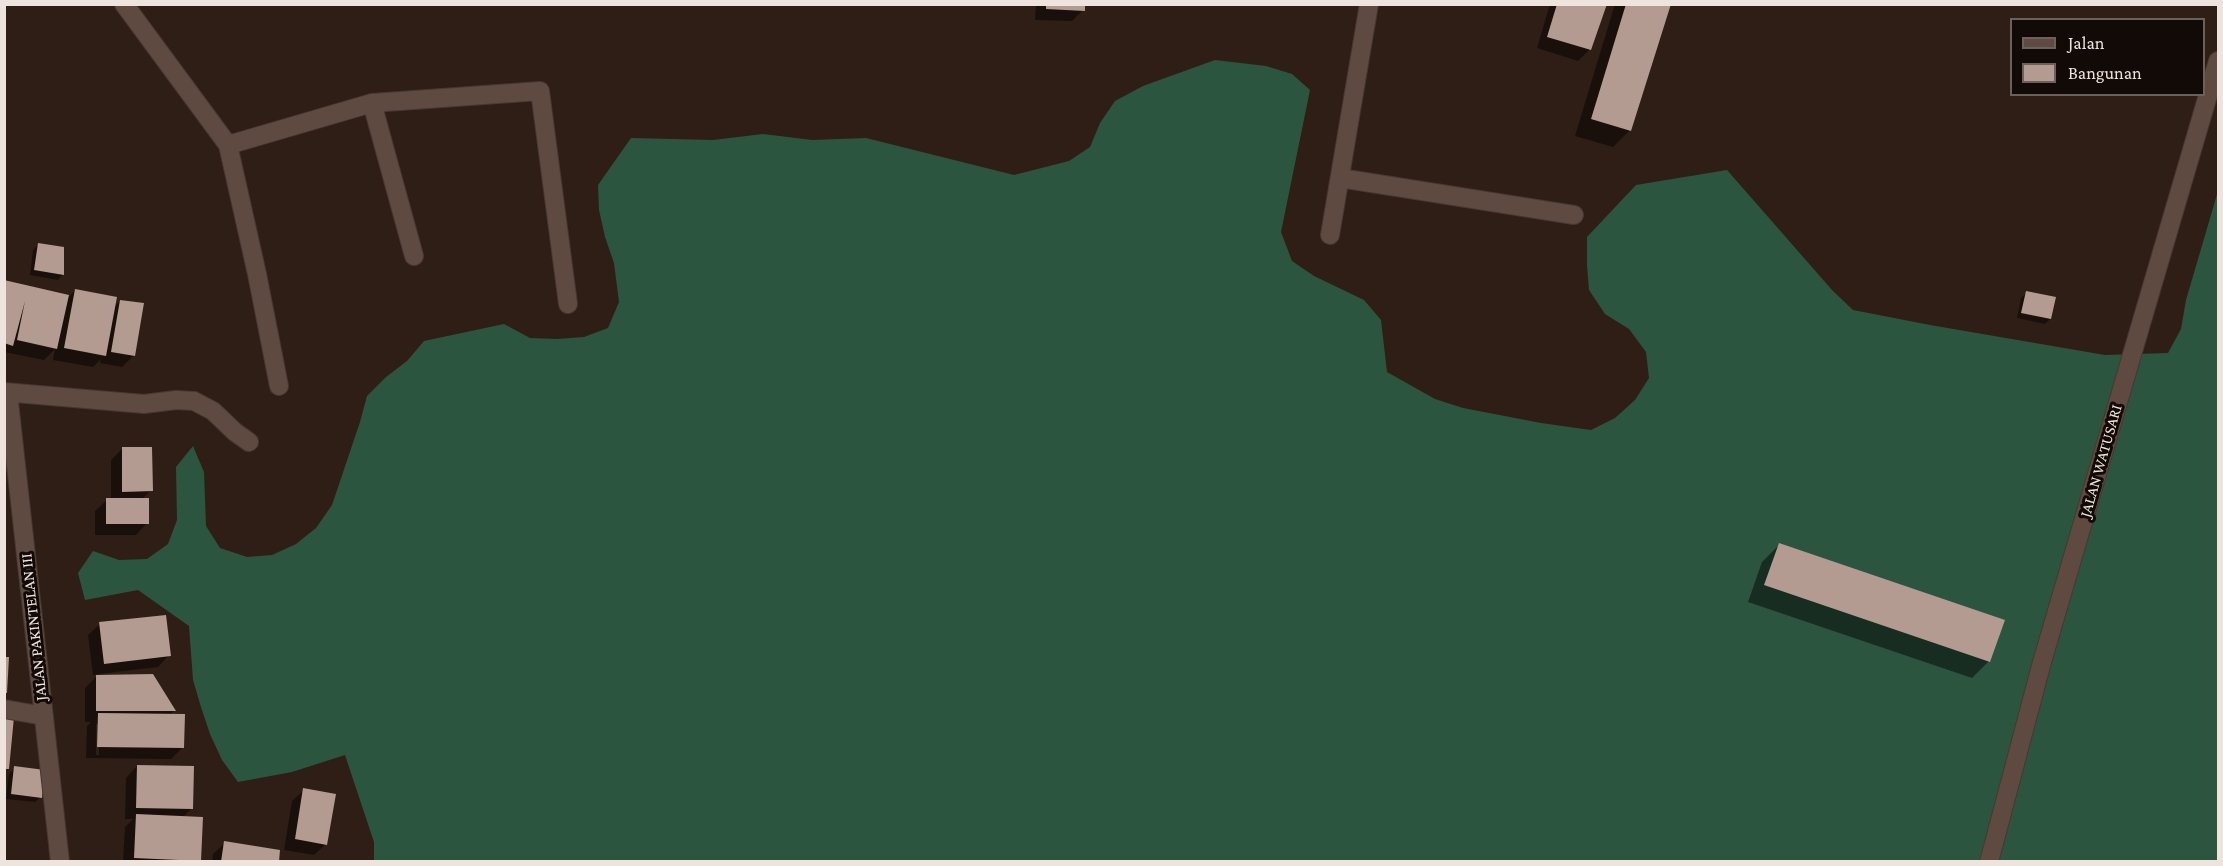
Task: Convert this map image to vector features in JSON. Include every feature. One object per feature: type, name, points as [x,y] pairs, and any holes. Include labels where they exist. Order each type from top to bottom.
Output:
[{"type":"street","points":[[124,4],[228,145],[279,386]]},
{"type":"street","points":[[1330,235],[1369,4]]},
{"type":"street","name":"JALAN WATUSARI","points":[[1989,861],[2042,662],[2218,62]]},
{"type":"street","points":[[228,145],[372,103],[540,91],[568,304]]},
{"type":"street","points":[[372,103],[414,256]]},
{"type":"street","points":[[1340,178],[1574,215]]},
{"type":"street","name":"JALAN PAKINTELAN III","points":[[60,861],[6,392],[144,404],[176,400],[194,401],[213,411],[249,442]]},
{"type":"street","points":[[4,709],[44,716]]},
{"type":"green space","points":[[1215,60],[1266,66],[1292,74],[1310,90],[1281,232],[1292,261],[1314,276],[1364,300],[1381,320],[1387,372],[1435,399],[1463,408],[1591,430],[1615,418],[1635,400],[1649,378],[1646,352],[1629,329],[1605,314],[1589,290],[1587,265],[1587,237],[1636,185],[1727,170],[1832,290],[1853,310],[2105,355],[2168,353],[2181,329],[2186,300],[2218,191],[2218,861],[374,861],[374,842],[345,755],[292,772],[238,782],[222,760],[201,707],[193,680],[189,626],[138,590],[85,600],[78,573],[93,551],[119,560],[147,559],[168,544],[177,520],[176,467],[193,446],[204,472],[206,526],[220,548],[247,557],[272,555],[296,544],[316,528],[332,505],[367,396],[407,361],[424,341],[504,324],[530,338],[584,337],[608,328],[619,302],[614,263],[599,210],[598,185],[631,138],[713,140],[763,134],[812,140],[866,138],[1014,175],[1069,161],[1090,147],[1100,123],[1115,101],[1143,86]]},
{"type":"building","points":[[1557,4],[1607,4],[1591,50],[1547,37]]},
{"type":"building","points":[[1626,4],[1671,4],[1631,131],[1591,119]]},
{"type":"building","points":[[1046,5],[1085,5],[1085,11],[1046,9]]},
{"type":"building","points":[[38,243],[64,247],[64,275],[34,270]]},
{"type":"building","points":[[4,280],[69,295],[57,349],[17,340],[25,301],[13,346],[4,343]]},
{"type":"building","points":[[75,289],[117,297],[106,356],[64,348]]},
{"type":"building","points":[[2026,291],[2056,297],[2051,319],[2021,313]]},
{"type":"building","points":[[120,300],[144,303],[135,356],[111,352]]},
{"type":"building","points":[[122,447],[152,447],[153,491],[122,492]]},
{"type":"building","points":[[106,498],[149,498],[149,524],[106,524]]},
{"type":"building","points":[[1779,543],[2005,620],[1990,662],[1764,585]]},
{"type":"building","points":[[166,615],[171,656],[104,664],[99,622]]},
{"type":"building","points":[[4,657],[9,657],[7,693],[4,693]]},
{"type":"building","points":[[153,674],[176,711],[96,711],[96,675]]},
{"type":"building","points":[[98,713],[185,714],[184,748],[97,747]]},
{"type":"building","points":[[4,716],[14,717],[9,769],[4,769]]},
{"type":"building","points":[[137,765],[194,766],[193,809],[136,808]]},
{"type":"building","points":[[14,766],[45,770],[42,798],[11,794]]},
{"type":"building","points":[[303,788],[336,794],[327,845],[295,839]]},
{"type":"building","points":[[136,814],[203,817],[201,861],[134,858]]},
{"type":"building","points":[[224,841],[280,850],[279,862],[221,862]]}]
